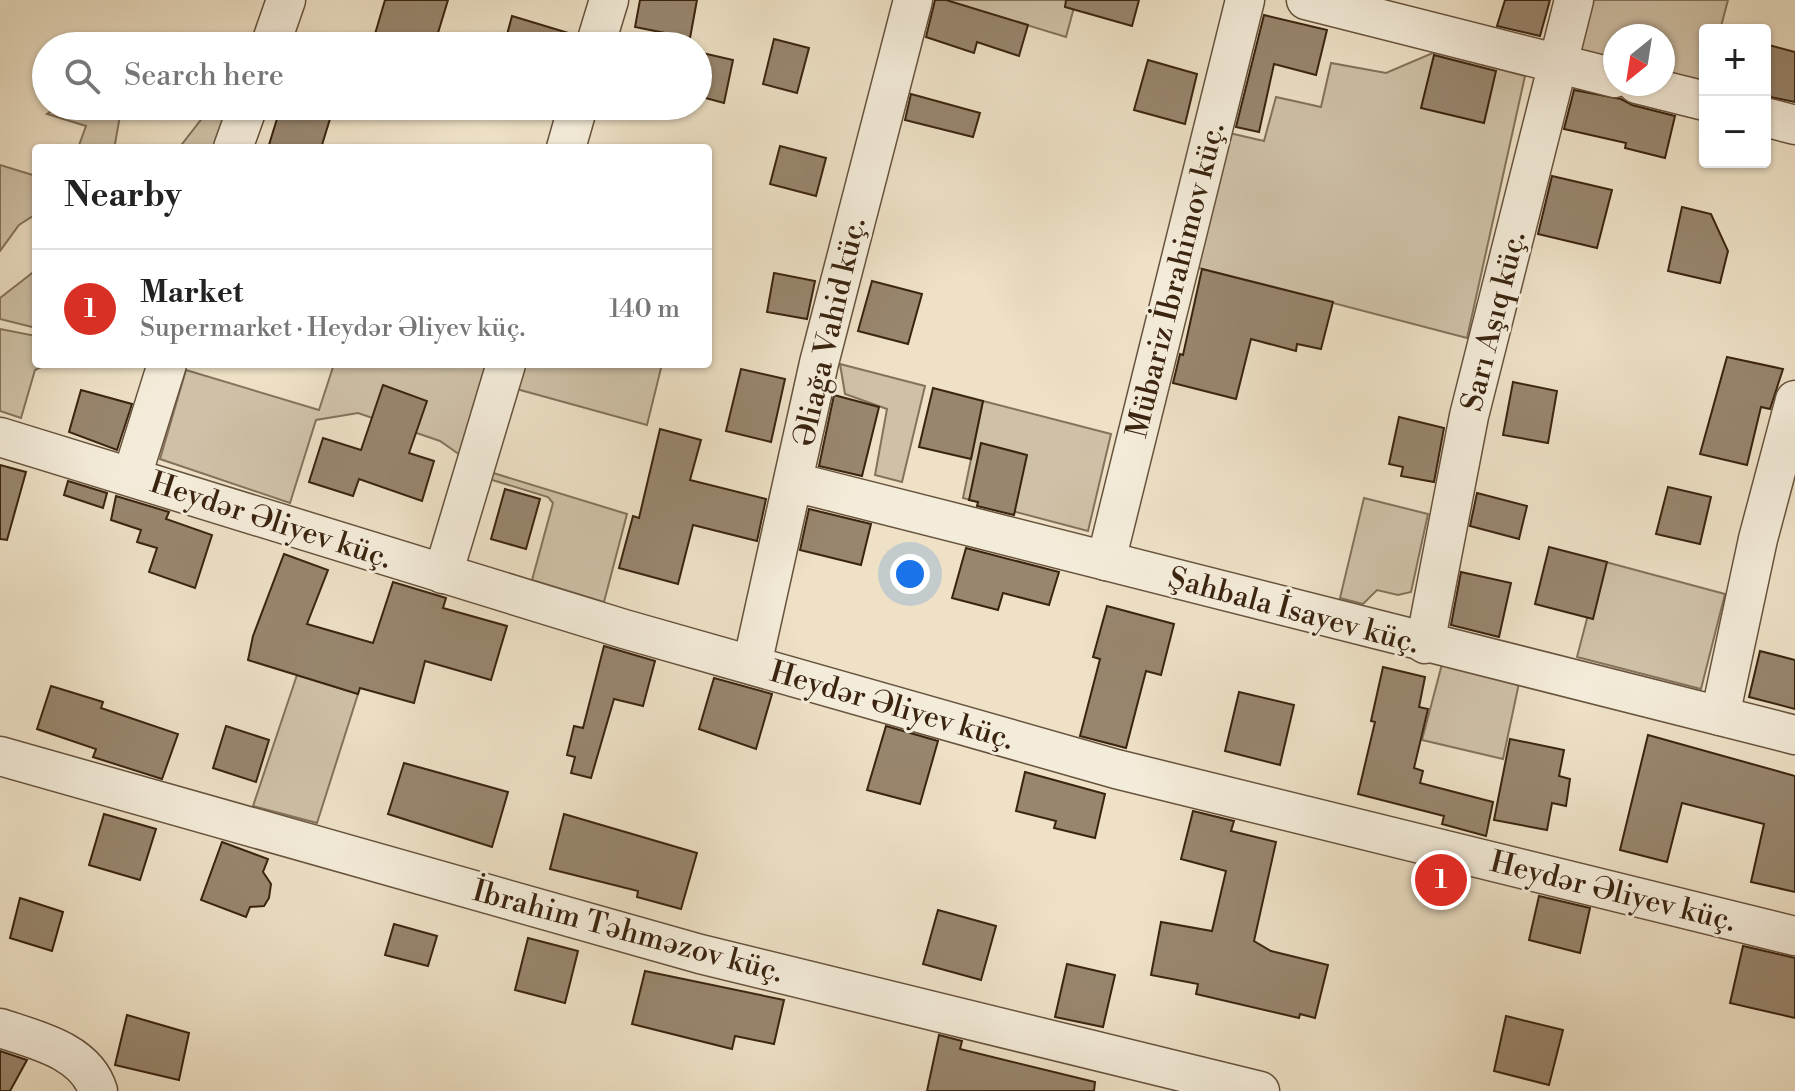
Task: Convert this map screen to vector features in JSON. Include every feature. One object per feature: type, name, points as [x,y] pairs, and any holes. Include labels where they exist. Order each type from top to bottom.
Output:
[{"type":"street","points":[[275,32],[286,0]]},
{"type":"street","points":[[599,32],[609,0]]},
{"type":"street","name":"Əliağa Vahid küç.","points":[[752,665],[819,363],[913,0]]},
{"type":"street","name":"Mübariz İbrahimov küç.","points":[[1106,561],[1245,0]]},
{"type":"street","points":[[1306,0],[1603,75]]},
{"type":"street","name":"Sarı Aşıq küç.","points":[[1425,644],[1469,416],[1574,0]]},
{"type":"street","points":[[1675,94],[1699,100]]},
{"type":"street","points":[[1771,119],[1795,125]]},
{"type":"street","points":[[234,144],[243,120]]},
{"type":"street","points":[[567,144],[574,120]]},
{"type":"street","points":[[132,476],[166,368]]},
{"type":"street","points":[[443,574],[505,368]]},
{"type":"street","points":[[1720,716],[1758,539],[1795,400]]},
{"type":"street","name":"Heydər Əliyev küç.","points":[[0,437],[443,574],[1116,769],[1795,936]]},
{"type":"street","name":"Şahbala İsayev küç.","points":[[794,482],[1425,644],[1795,735]]},
{"type":"street","name":"İbrahim Təhməzov küç.","points":[[0,756],[700,954],[1260,1091]]},
{"type":"street","points":[[0,1028],[78,1061],[92,1074],[98,1091]]},
{"type":"shaded area","points":[[945,0],[1076,0],[1066,37]]},
{"type":"shaded area","points":[[1592,0],[1728,0],[1722,24],[1699,24],[1699,82],[1675,79],[1675,24],[1603,24],[1603,63],[1574,56]]},
{"type":"shaded area","points":[[1435,52],[1525,76],[1467,338],[1195,267],[1225,132],[1264,141],[1276,97],[1321,107],[1331,63],[1386,73]]},
{"type":"shaded area","points":[[66,120],[119,120],[115,144],[79,144],[86,126]]},
{"type":"shaded area","points":[[201,120],[224,120],[216,144],[182,144]]},
{"type":"shaded area","points":[[0,165],[32,175],[32,217],[19,225],[0,251]]},
{"type":"shaded area","points":[[32,273],[32,327],[0,319],[0,298]]},
{"type":"shaded area","points":[[0,329],[32,335],[32,368],[39,368],[35,370],[21,418],[0,411]]},
{"type":"shaded area","points":[[840,364],[925,386],[902,482],[875,475],[887,409],[845,394]]},
{"type":"shaded area","points":[[333,368],[485,368],[460,455],[440,441],[358,413],[316,420],[290,503],[160,459],[186,370],[319,410]]},
{"type":"shaded area","points":[[519,368],[661,368],[647,425],[513,388]]},
{"type":"shaded area","points":[[983,401],[1111,434],[1088,531],[963,498]]},
{"type":"shaded area","points":[[490,472],[627,514],[604,602],[532,580],[553,503],[548,497],[489,479]]},
{"type":"shaded area","points":[[1364,498],[1428,514],[1411,592],[1398,595],[1377,590],[1363,604],[1340,598]]},
{"type":"shaded area","points":[[1602,561],[1725,594],[1701,689],[1577,657]]},
{"type":"shaded area","points":[[1442,664],[1519,683],[1503,759],[1422,740]]},
{"type":"shaded area","points":[[297,675],[358,694],[317,823],[253,806]]},
{"type":"building","points":[[385,0],[448,0],[438,32],[376,32]]},
{"type":"building","points":[[640,0],[697,0],[691,32],[660,32],[635,27]]},
{"type":"building","points":[[935,0],[946,0],[1028,25],[1019,56],[977,42],[974,53],[926,37]]},
{"type":"building","points":[[1066,0],[1139,0],[1132,26],[1065,7]]},
{"type":"building","points":[[1505,0],[1550,0],[1540,36],[1497,26]]},
{"type":"building","points":[[1264,15],[1327,30],[1316,75],[1274,64],[1259,132],[1236,127]]},
{"type":"building","points":[[512,16],[565,32],[508,32]]},
{"type":"building","points":[[774,39],[809,48],[797,93],[763,84]]},
{"type":"building","points":[[1771,46],[1795,52],[1795,102],[1771,97]]},
{"type":"building","points":[[712,55],[733,60],[724,103],[712,100]]},
{"type":"building","points":[[1434,55],[1496,71],[1484,123],[1421,108]]},
{"type":"building","points":[[1148,60],[1197,74],[1185,124],[1134,110]]},
{"type":"building","points":[[1574,90],[1621,99],[1632,105],[1675,116],[1665,158],[1625,148],[1626,143],[1564,129]]},
{"type":"building","points":[[911,94],[980,113],[973,137],[905,120]]},
{"type":"building","points":[[277,120],[330,120],[322,144],[269,144]]},
{"type":"building","points":[[780,146],[826,158],[816,196],[770,184]]},
{"type":"building","points":[[1552,176],[1612,190],[1597,248],[1538,234]]},
{"type":"building","points":[[1682,207],[1711,214],[1728,251],[1720,283],[1668,271]]},
{"type":"building","points":[[1202,269],[1333,302],[1321,349],[1297,344],[1296,351],[1251,339],[1236,399],[1173,383],[1180,354],[1183,355]]},
{"type":"building","points":[[774,273],[815,281],[807,319],[767,312]]},
{"type":"building","points":[[872,281],[922,294],[908,344],[858,331]]},
{"type":"building","points":[[1727,357],[1783,369],[1770,409],[1761,407],[1747,465],[1700,454]]},
{"type":"building","points":[[741,369],[785,379],[771,442],[726,431]]},
{"type":"building","points":[[1513,382],[1557,391],[1548,443],[1503,435]]},
{"type":"building","points":[[383,385],[427,401],[409,453],[434,461],[422,501],[359,479],[353,496],[309,482],[323,438],[361,450]]},
{"type":"building","points":[[933,388],[983,401],[971,459],[919,447]]},
{"type":"building","points":[[81,390],[132,404],[117,450],[69,432]]},
{"type":"building","points":[[834,395],[879,407],[862,476],[819,466]]},
{"type":"building","points":[[1399,417],[1444,428],[1434,482],[1401,476],[1403,467],[1389,464]]},
{"type":"building","points":[[660,429],[701,440],[690,480],[766,499],[757,541],[693,525],[678,584],[619,568],[633,516],[639,518]]},
{"type":"building","points":[[981,443],[1027,455],[1014,515],[977,506],[978,502],[969,500]]},
{"type":"building","points":[[0,465],[26,472],[7,540],[0,539]]},
{"type":"building","points":[[68,481],[107,493],[103,508],[64,495]]},
{"type":"building","points":[[1668,487],[1711,497],[1700,544],[1656,534]]},
{"type":"building","points":[[505,489],[540,499],[526,549],[491,539]]},
{"type":"building","points":[[1477,493],[1527,506],[1519,539],[1470,526]]},
{"type":"building","points":[[116,496],[169,512],[166,519],[212,535],[195,588],[149,572],[157,548],[137,542],[141,530],[111,520]]},
{"type":"building","points":[[809,509],[871,524],[861,565],[800,550]]},
{"type":"building","points":[[1549,547],[1607,562],[1593,619],[1535,604]]},
{"type":"building","points":[[966,548],[1059,572],[1049,605],[1003,593],[998,610],[952,598]]},
{"type":"building","points":[[284,554],[328,570],[307,624],[373,643],[393,582],[446,598],[443,608],[507,626],[491,680],[425,661],[414,703],[360,688],[358,694],[248,660],[253,636]]},
{"type":"building","points":[[1461,572],[1511,583],[1499,637],[1451,625]]},
{"type":"building","points":[[1107,606],[1174,624],[1161,675],[1146,671],[1126,748],[1080,736],[1100,659],[1093,657]]},
{"type":"building","points":[[604,646],[655,661],[643,706],[614,699],[591,778],[571,773],[575,757],[567,755],[574,726],[583,728]]},
{"type":"building","points":[[1760,651],[1795,660],[1795,709],[1749,697]]},
{"type":"building","points":[[1383,667],[1425,677],[1419,707],[1428,709],[1414,768],[1423,771],[1420,783],[1493,802],[1486,836],[1442,824],[1444,816],[1358,794],[1375,722],[1371,721]]},
{"type":"building","points":[[714,678],[772,694],[756,749],[699,729]]},
{"type":"building","points":[[51,686],[103,702],[101,708],[178,734],[162,779],[93,757],[96,749],[37,729]]},
{"type":"building","points":[[1239,692],[1294,705],[1280,765],[1225,751]]},
{"type":"building","points":[[226,726],[269,740],[256,782],[213,768]]},
{"type":"building","points":[[886,726],[938,741],[920,804],[867,790]]},
{"type":"building","points":[[1648,735],[1795,776],[1795,892],[1751,882],[1764,824],[1682,803],[1667,862],[1620,850]]},
{"type":"building","points":[[1510,739],[1564,750],[1559,776],[1570,779],[1566,806],[1552,803],[1547,830],[1494,820]]},
{"type":"building","points":[[404,763],[508,792],[492,847],[388,814]]},
{"type":"building","points":[[1025,772],[1105,794],[1095,838],[1054,828],[1056,821],[1016,811]]},
{"type":"building","points":[[1193,811],[1234,821],[1231,831],[1276,842],[1254,941],[1271,951],[1328,965],[1315,1018],[1300,1014],[1299,1018],[1196,994],[1198,984],[1151,975],[1161,922],[1212,931],[1226,871],[1181,859]]},
{"type":"building","points":[[104,814],[156,829],[140,880],[89,865]]},
{"type":"building","points":[[564,814],[697,853],[681,909],[637,897],[638,891],[550,869]]},
{"type":"building","points":[[222,842],[268,859],[263,872],[271,884],[269,898],[264,906],[250,907],[246,917],[201,900]]},
{"type":"building","points":[[1539,896],[1590,908],[1580,953],[1529,940]]},
{"type":"building","points":[[20,898],[63,912],[52,951],[10,938]]},
{"type":"building","points":[[938,910],[996,926],[981,980],[923,964]]},
{"type":"building","points":[[394,924],[437,936],[428,966],[385,955]]},
{"type":"building","points":[[528,938],[578,951],[565,1003],[515,990]]},
{"type":"building","points":[[1743,946],[1795,958],[1795,1018],[1730,1003]]},
{"type":"building","points":[[1067,964],[1115,975],[1103,1027],[1055,1017]]},
{"type":"building","points":[[645,971],[784,1000],[774,1044],[735,1036],[732,1049],[632,1024]]},
{"type":"building","points":[[127,1015],[189,1033],[179,1080],[115,1065]]},
{"type":"building","points":[[1506,1016],[1563,1030],[1549,1085],[1494,1071]]},
{"type":"building","points":[[939,1035],[962,1041],[960,1049],[1095,1082],[1094,1091],[927,1091]]},
{"type":"building","points":[[0,1051],[27,1060],[10,1091],[0,1091]]},
{"type":"place","name":"Market","points":[[1441,880]]}]
